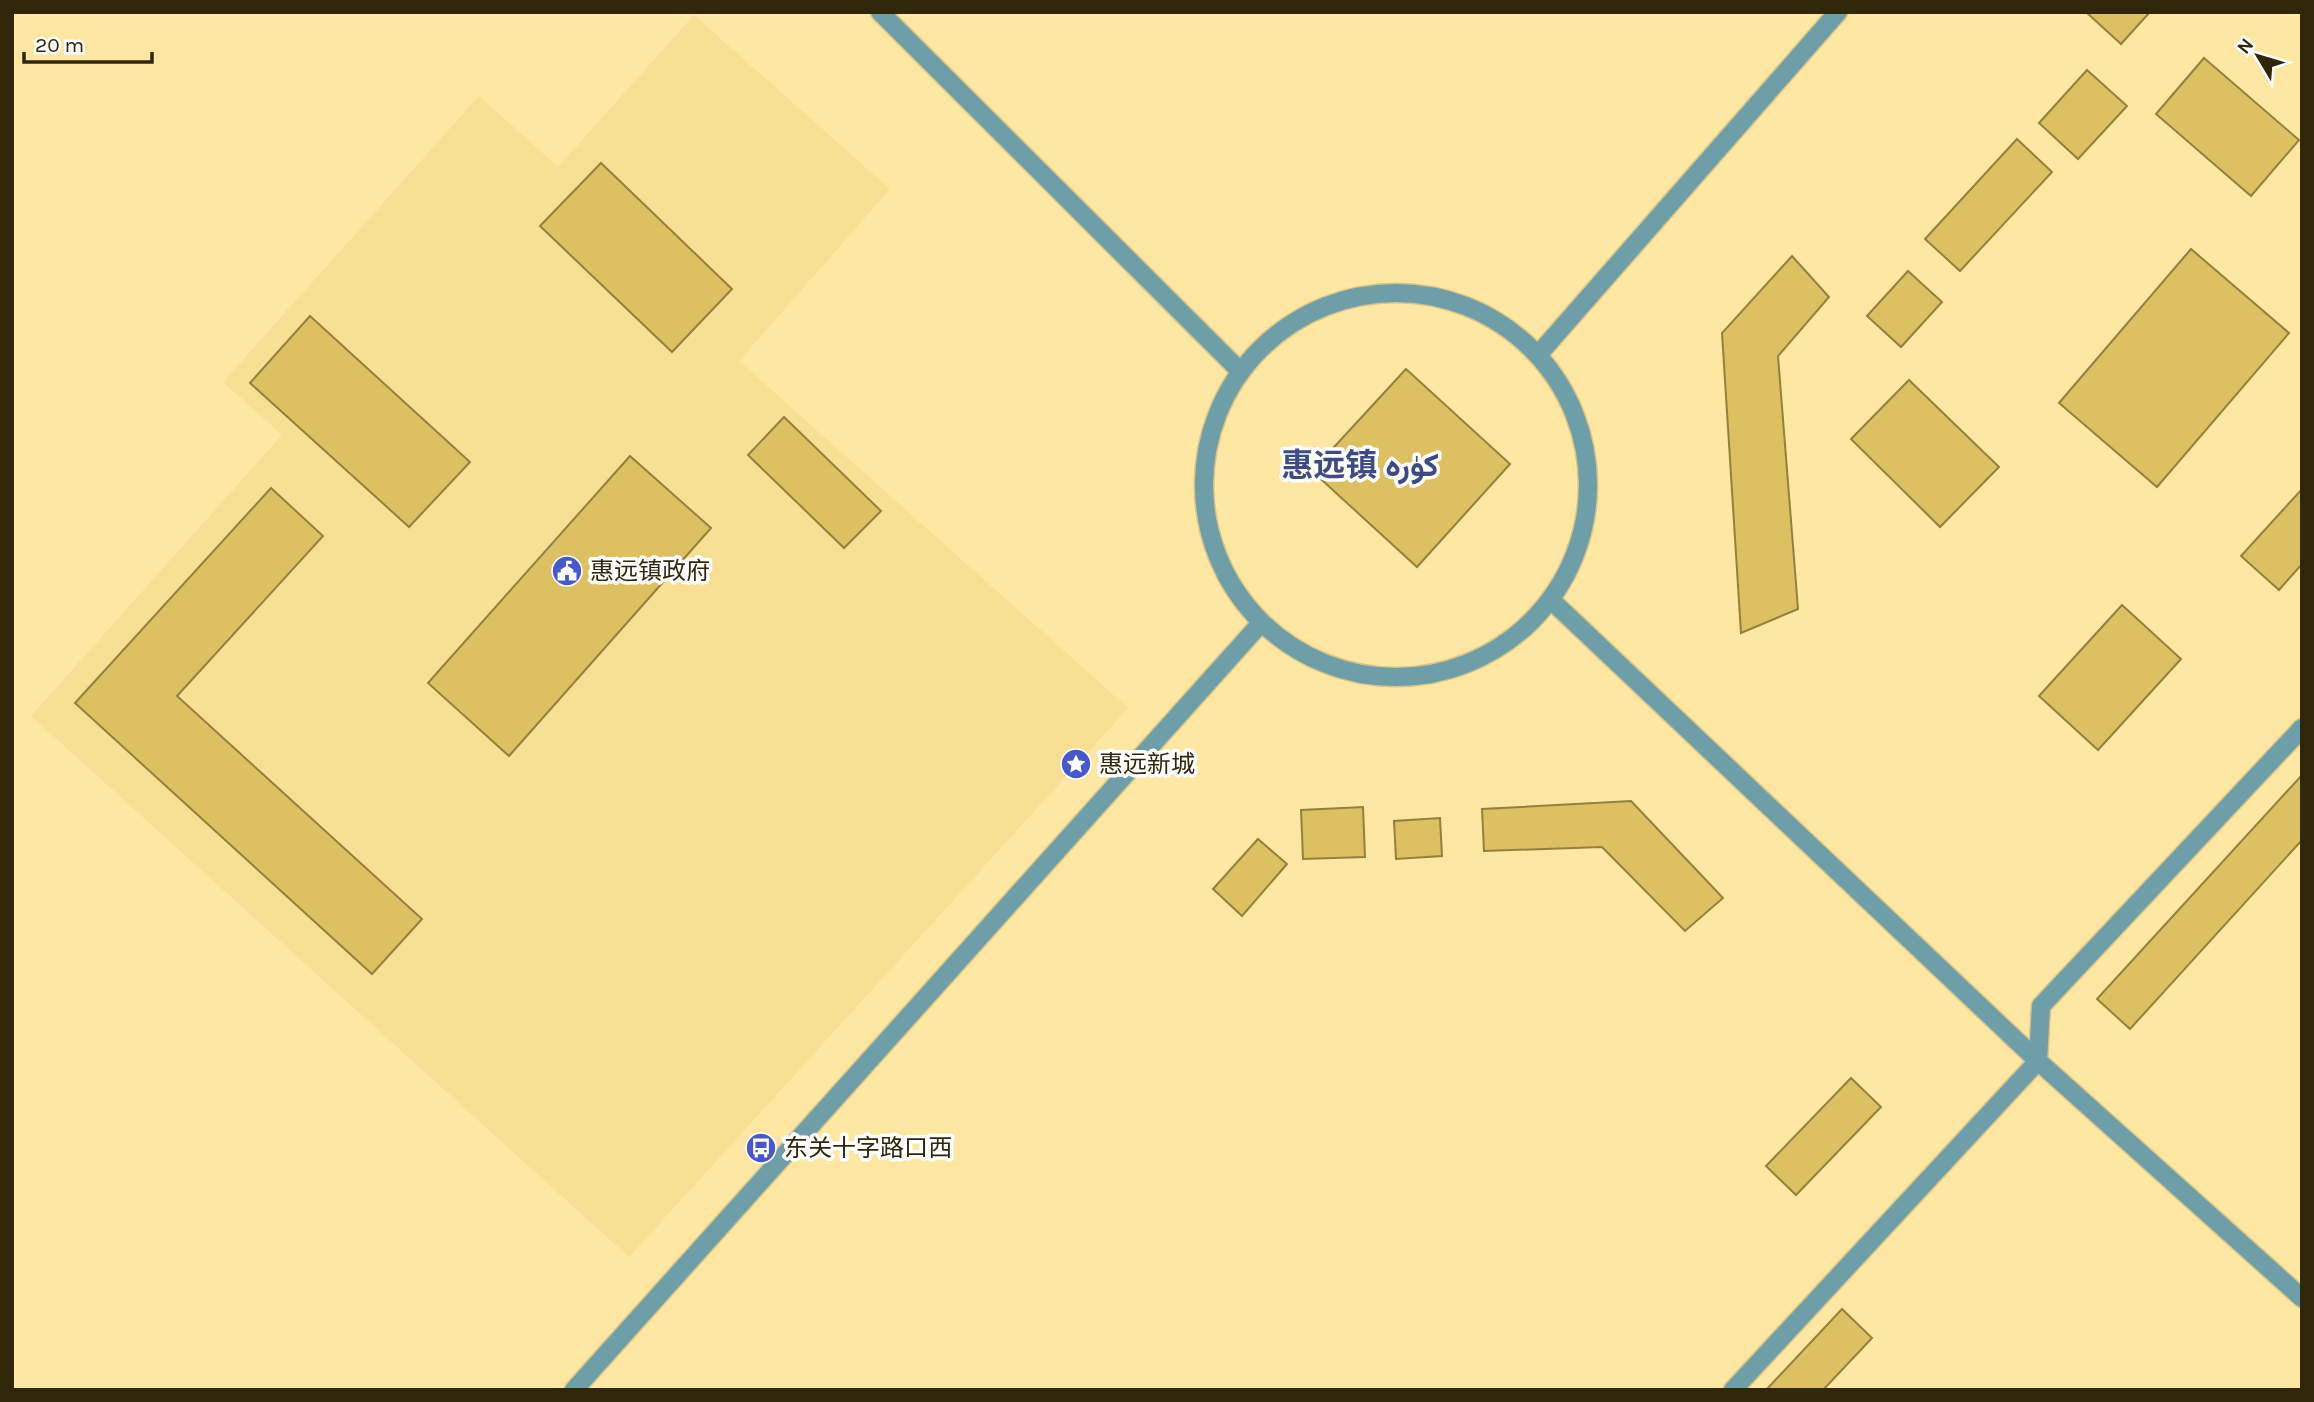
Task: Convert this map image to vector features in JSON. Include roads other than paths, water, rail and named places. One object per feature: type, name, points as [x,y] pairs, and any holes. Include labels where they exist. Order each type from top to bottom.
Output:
[{"type":"street","points":[[880,12],[1241,372]]},
{"type":"street","points":[[1538,355],[1838,12]]},
{"type":"street","points":[[1386,293],[1428,295],[1470,307],[1507,327],[1538,355],[1574,410],[1588,474],[1581,540],[1551,600],[1513,638],[1465,666],[1412,678],[1357,674],[1305,656],[1261,623],[1232,588],[1213,547],[1204,502],[1206,456],[1219,412],[1241,372],[1269,340],[1304,316],[1344,300],[1386,293]]},
{"type":"street","points":[[1551,600],[2038,1062],[2302,1298]]},
{"type":"street","points":[[574,1390],[1261,623]]},
{"type":"street","points":[[1733,1390],[2038,1062],[2041,1006],[2302,728]]},
{"type":"place","name":"惠远镇政府","points":[[567,571]]},
{"type":"place","name":"惠远新城","points":[[1076,764]]},
{"type":"place","name":"东关十字路口西","points":[[761,1148]]},
{"type":"district","name":"惠远镇 كۈرە","points":[[1360,465]]}]
